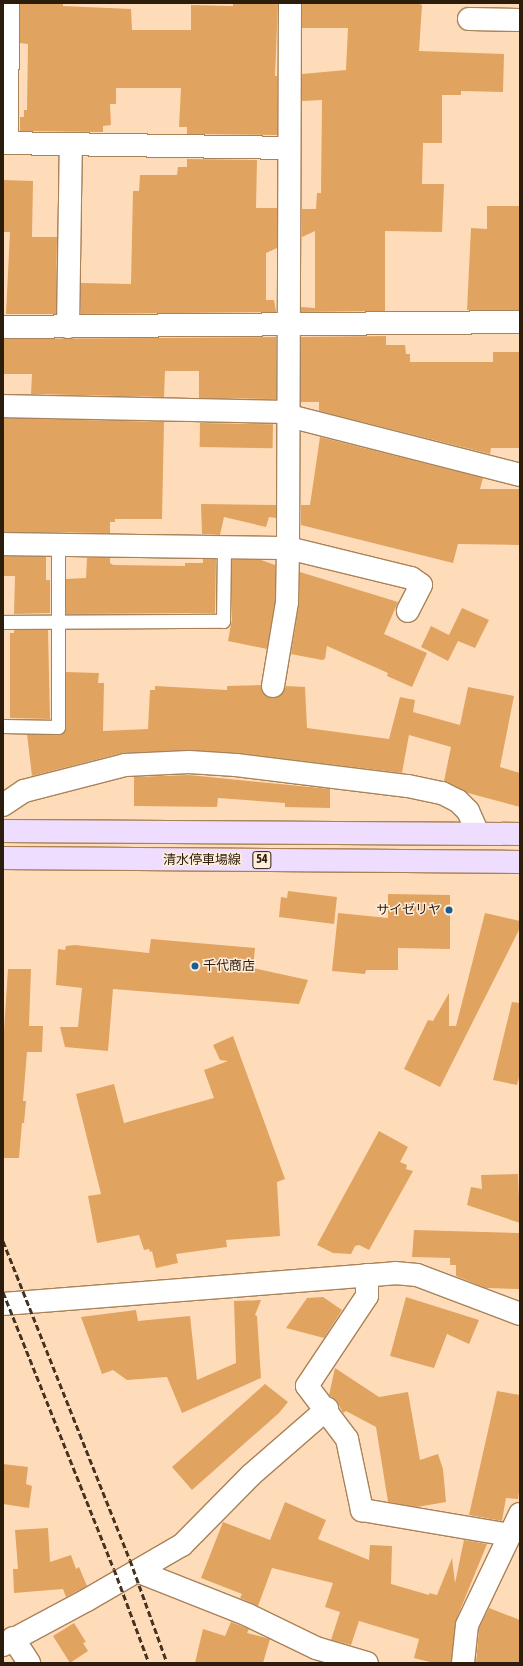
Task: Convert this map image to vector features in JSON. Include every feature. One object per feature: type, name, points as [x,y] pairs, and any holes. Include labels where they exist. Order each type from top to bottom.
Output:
[{"type":"main road","name":"54","points":[[3,831],[520,834]]},
{"type":"main road","name":"清水停車場線","points":[[3,858],[520,862]]},
{"type":"street","points":[[8,3],[5,143],[288,148]]},
{"type":"street","points":[[273,686],[287,602],[290,324],[288,148],[290,3]]},
{"type":"street","points":[[469,19],[520,20]]},
{"type":"street","points":[[68,327],[71,144]]},
{"type":"street","points":[[3,327],[520,322]]},
{"type":"street","points":[[3,406],[289,414],[520,475]]},
{"type":"street","points":[[3,544],[288,548],[411,578],[421,585],[408,610]]},
{"type":"street","points":[[3,805],[24,790],[125,765],[196,762],[400,785],[442,793],[458,801],[468,811],[478,833]]},
{"type":"street","points":[[3,1304],[395,1273],[417,1275],[520,1314]]},
{"type":"street","points":[[367,1275],[367,1296],[307,1386],[327,1409],[347,1439],[362,1510],[510,1535]]},
{"type":"street","points":[[29,1663],[8,1642],[182,1545],[251,1475],[327,1409]]},
{"type":"street","points":[[463,1663],[467,1626],[520,1514]]},
{"type":"street","points":[[137,1571],[248,1615],[316,1648],[367,1663]]},
{"type":"lane","points":[[3,726],[58,726],[58,545]]},
{"type":"lane","points":[[3,622],[223,621],[224,547]]},
{"type":"building","points":[[233,3],[278,3],[275,76],[277,76],[277,135],[187,134],[187,127],[179,127],[181,88],[116,88],[116,104],[110,104],[111,125],[103,126],[103,132],[20,131],[20,117],[24,117],[24,110],[27,110],[28,44],[20,43],[20,4],[63,4],[63,6],[131,9],[132,30],[191,30],[191,5],[233,6]]},
{"type":"building","points":[[343,3],[422,5],[419,51],[504,54],[503,92],[461,91],[461,95],[442,95],[442,143],[423,143],[422,184],[444,184],[442,232],[385,231],[385,311],[301,312],[301,307],[315,308],[315,231],[302,237],[302,209],[316,209],[317,193],[321,193],[322,100],[302,101],[302,74],[346,70],[348,28],[302,28],[302,4]]},
{"type":"building","points":[[187,159],[257,160],[256,208],[277,208],[277,248],[266,253],[266,300],[274,300],[276,312],[81,314],[81,283],[131,284],[133,191],[139,191],[140,175],[177,175],[178,167],[187,167]]},
{"type":"building","points":[[3,180],[33,181],[32,237],[57,237],[56,314],[6,314],[10,232],[3,232]]},
{"type":"building","points":[[487,206],[520,206],[519,310],[467,310],[471,228],[487,229]]},
{"type":"building","points":[[386,336],[386,345],[405,345],[406,354],[410,354],[410,362],[493,362],[493,352],[520,352],[520,448],[491,448],[490,454],[319,411],[319,402],[301,402],[301,337]]},
{"type":"building","points":[[276,337],[276,399],[199,398],[199,371],[165,371],[164,397],[31,394],[32,374],[3,374],[3,339]]},
{"type":"building","points":[[3,418],[164,422],[162,519],[115,519],[115,522],[110,522],[110,533],[3,532]]},
{"type":"building","points":[[200,423],[273,424],[273,448],[200,447]]},
{"type":"building","points":[[320,437],[483,478],[480,489],[520,489],[520,545],[458,544],[453,563],[301,525],[301,505],[310,505]]},
{"type":"building","points":[[201,504],[276,505],[276,518],[269,517],[266,527],[224,517],[220,535],[202,534]]},
{"type":"building","points":[[3,556],[46,557],[46,580],[50,580],[50,613],[14,614],[15,576],[3,576]]},
{"type":"building","points":[[87,558],[110,558],[110,563],[113,565],[185,566],[185,563],[203,563],[203,559],[216,559],[215,613],[66,614],[66,579],[86,578]]},
{"type":"building","points":[[232,560],[261,560],[275,565],[275,601],[267,649],[228,641],[232,619]]},
{"type":"building","points":[[300,572],[398,602],[384,634],[427,653],[412,687],[387,676],[388,673],[327,646],[325,659],[322,660],[291,654],[299,604]]},
{"type":"building","points":[[462,608],[489,620],[475,648],[458,641],[448,661],[421,647],[431,626],[449,635]]},
{"type":"building","points":[[14,630],[48,630],[50,719],[10,718],[10,633],[14,633]]},
{"type":"building","points":[[66,672],[99,673],[98,683],[104,683],[103,731],[148,729],[150,690],[155,690],[155,686],[227,690],[227,686],[261,685],[265,695],[271,698],[282,694],[286,686],[305,687],[307,728],[389,739],[400,697],[415,700],[413,712],[460,725],[468,687],[514,696],[500,767],[520,773],[520,807],[468,793],[444,781],[451,747],[409,735],[402,773],[238,753],[188,750],[122,753],[32,776],[27,734],[58,735],[65,731]]},
{"type":"building","points":[[189,775],[330,789],[330,808],[285,807],[285,803],[218,798],[217,807],[134,806],[134,777]]},
{"type":"building","points":[[288,891],[337,897],[334,924],[279,917],[281,897],[287,898]]},
{"type":"building","points":[[388,894],[450,895],[450,949],[398,948],[398,970],[366,970],[365,974],[332,971],[338,913],[388,918]]},
{"type":"building","points":[[485,913],[520,921],[520,928],[440,1087],[404,1069],[428,1020],[433,1021],[449,993],[449,1026],[456,1026]]},
{"type":"building","points":[[151,939],[255,948],[253,968],[308,980],[299,1004],[113,989],[108,1051],[65,1047],[60,1027],[78,1027],[82,988],[56,985],[58,949],[65,950],[66,946],[75,945],[149,953]]},
{"type":"building","points":[[8,969],[31,969],[29,1026],[43,1026],[42,1052],[27,1052],[23,1101],[26,1101],[24,1123],[22,1123],[19,1158],[3,1158],[3,1046]]},
{"type":"building","points":[[512,1002],[520,1003],[520,1073],[517,1085],[493,1080]]},
{"type":"building","points":[[233,1036],[285,1179],[277,1182],[280,1236],[226,1240],[227,1247],[176,1254],[178,1263],[156,1268],[152,1251],[150,1252],[149,1249],[144,1250],[139,1235],[97,1243],[88,1196],[101,1194],[76,1094],[114,1084],[124,1123],[214,1098],[204,1070],[228,1061],[220,1060],[213,1045]]},
{"type":"building","points":[[379,1131],[408,1147],[400,1162],[407,1165],[406,1169],[413,1171],[369,1250],[359,1245],[355,1246],[351,1254],[333,1253],[317,1245]]},
{"type":"building","points":[[518,1174],[520,1223],[467,1205],[471,1187],[482,1189],[481,1175]]},
{"type":"building","points":[[414,1230],[520,1233],[520,1289],[486,1288],[456,1276],[456,1265],[450,1265],[450,1258],[412,1257]]},
{"type":"building","points":[[323,1297],[342,1310],[324,1338],[286,1328],[307,1298]]},
{"type":"building","points":[[406,1297],[479,1320],[469,1344],[447,1334],[434,1368],[390,1356]]},
{"type":"building","points":[[261,1300],[255,1315],[257,1316],[261,1378],[182,1413],[167,1377],[127,1380],[113,1370],[102,1374],[81,1317],[136,1310],[138,1321],[190,1316],[197,1380],[236,1363],[234,1301]]},
{"type":"building","points":[[335,1368],[379,1397],[408,1392],[420,1460],[438,1454],[443,1469],[446,1502],[417,1507],[388,1502],[376,1427],[346,1411],[343,1413],[337,1401],[329,1395]]},
{"type":"building","points":[[265,1384],[288,1402],[279,1413],[192,1490],[172,1467]]},
{"type":"building","points":[[497,1391],[520,1395],[520,1484],[518,1499],[506,1498],[502,1521],[469,1515]]},
{"type":"building","points":[[3,1464],[28,1467],[26,1484],[32,1486],[29,1508],[3,1504]]},
{"type":"building","points":[[285,1502],[326,1520],[318,1539],[369,1560],[370,1545],[392,1546],[391,1584],[429,1595],[429,1593],[437,1595],[452,1558],[455,1583],[464,1540],[487,1544],[456,1620],[451,1663],[434,1663],[414,1658],[419,1639],[359,1621],[351,1645],[331,1640],[340,1612],[325,1607],[333,1583],[272,1568],[258,1606],[240,1598],[242,1594],[201,1578],[223,1522],[270,1540]]},
{"type":"building","points":[[48,1528],[50,1562],[71,1555],[76,1569],[79,1567],[87,1586],[66,1597],[63,1589],[14,1593],[13,1569],[18,1569],[15,1530]]},
{"type":"building","points":[[489,1608],[520,1620],[520,1663],[476,1663],[479,1628]]},
{"type":"building","points":[[231,1622],[249,1629],[247,1633],[270,1639],[263,1663],[195,1663],[203,1629],[225,1636]]},
{"type":"building","points":[[74,1623],[86,1642],[83,1643],[88,1651],[70,1663],[53,1636]]},
{"type":"railway","points":[[3,1241],[130,1560],[167,1663]]},
{"type":"railway","points":[[3,1292],[114,1569],[149,1663]]},
{"type":"place","name":"サイゼリヤ","points":[[449,910]]},
{"type":"place","name":"千代商店","points":[[195,966]]}]
